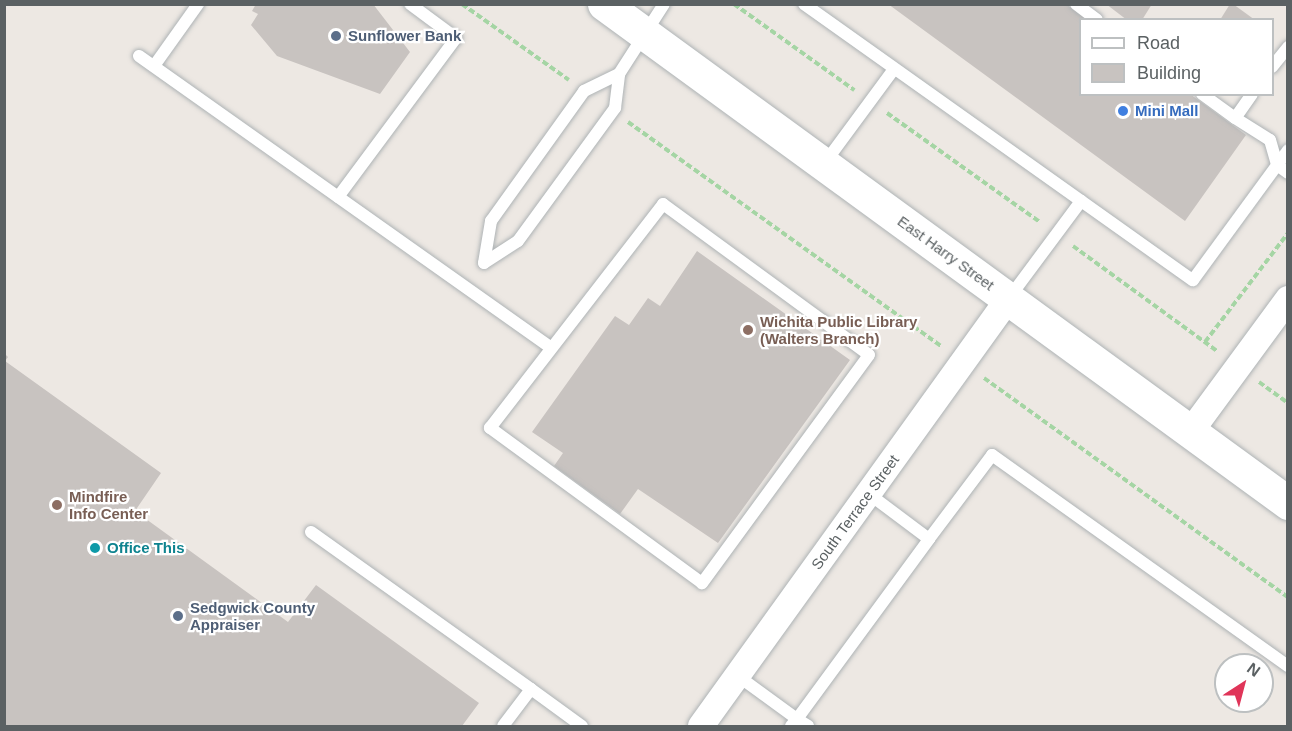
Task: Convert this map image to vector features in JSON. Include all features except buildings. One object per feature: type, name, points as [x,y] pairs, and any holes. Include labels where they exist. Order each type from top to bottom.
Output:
[{"type":"main road","name":"East Harry Street","points":[[604,4],[1287,503]]},
{"type":"street","name":"South Terrace Street","points":[[701,726],[1009,298]]},
{"type":"street","points":[[1191,431],[1287,299]]},
{"type":"lane","points":[[154,66],[198,4]]},
{"type":"lane","points":[[338,198],[456,38],[410,4]]},
{"type":"lane","points":[[619,74],[584,91],[491,221],[484,263],[518,242],[613,111],[619,74],[646,36],[664,4]]},
{"type":"lane","points":[[804,4],[1193,280],[1287,150]]},
{"type":"lane","points":[[1076,4],[1094,18]]},
{"type":"lane","points":[[1274,65],[1287,47]]},
{"type":"lane","points":[[139,56],[550,347]]},
{"type":"lane","points":[[824,164],[894,69]]},
{"type":"lane","points":[[1205,96],[1270,140],[1276,165],[1287,173]]},
{"type":"lane","points":[[1235,118],[1251,96]]},
{"type":"lane","points":[[1009,298],[1081,201]]},
{"type":"lane","points":[[663,204],[869,355],[702,583],[490,428],[550,347],[663,204]]},
{"type":"lane","points":[[794,723],[992,455],[1287,666]]},
{"type":"lane","points":[[869,494],[929,539]]},
{"type":"lane","points":[[311,532],[582,726]]},
{"type":"lane","points":[[738,676],[794,723],[808,726]]},
{"type":"lane","points":[[502,726],[531,689]]},
{"type":"path","points":[[462,4],[584,91]]},
{"type":"path","points":[[734,4],[1057,234],[1287,403]]},
{"type":"path","points":[[613,111],[1287,597]]},
{"type":"path","points":[[1205,342],[1287,233]]},
{"type":"place","name":"Sunflower Bank","points":[[336,36]]},
{"type":"place","name":"Mini Mall","points":[[1123,111]]},
{"type":"place","name":"Wichita Public Library (Walters Branch)","points":[[748,330]]},
{"type":"place","name":"Mindfire Info Center","points":[[57,505]]},
{"type":"place","name":"Office This","points":[[95,548]]},
{"type":"place","name":"Sedgwick County Appraiser","points":[[178,616]]}]
